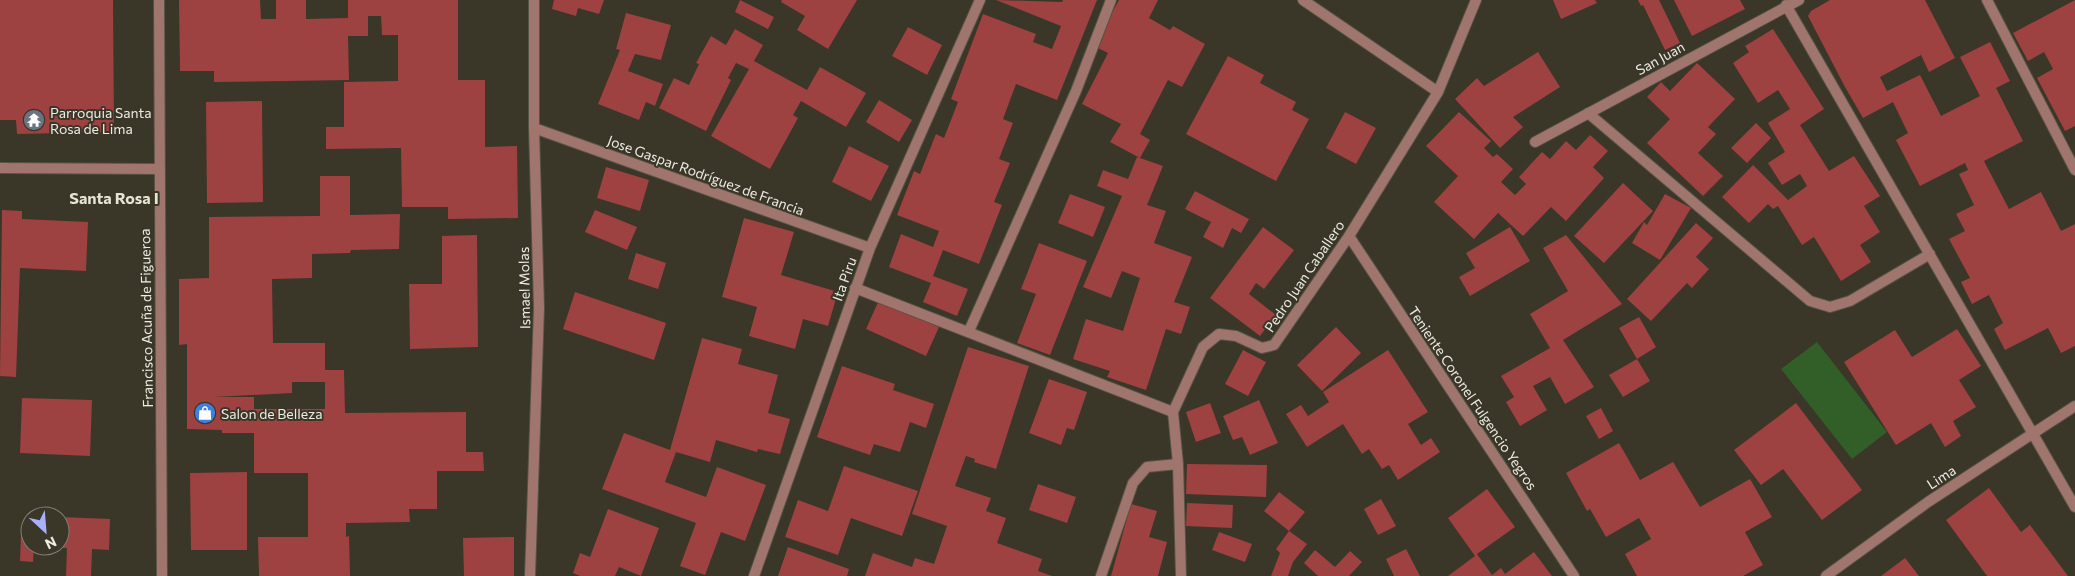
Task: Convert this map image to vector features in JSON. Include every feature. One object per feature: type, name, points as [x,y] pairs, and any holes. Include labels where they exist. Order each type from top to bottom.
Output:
[{"type":"street","name":"Francisco Acuña de Figueroa","points":[[158,0],[162,576]]},
{"type":"street","name":"Ismael Molas","points":[[530,576],[539,308],[534,128],[534,0]]},
{"type":"street","name":"Ita Piru","points":[[754,576],[870,248],[980,0]]},
{"type":"street","points":[[969,331],[1076,91],[1111,0]]},
{"type":"street","points":[[1303,0],[1438,92]]},
{"type":"street","name":"Pedro Juan Caballero","points":[[1173,412],[1203,347],[1219,334],[1236,336],[1262,348],[1274,345],[1349,236],[1438,92],[1476,0]]},
{"type":"street","name":"San Juan","points":[[1535,142],[1786,5],[1799,0]]},
{"type":"street","points":[[1987,0],[2075,170]]},
{"type":"street","points":[[1786,5],[2075,507]]},
{"type":"street","points":[[1588,113],[1810,301],[1830,307],[1850,301],[1930,254]]},
{"type":"street","name":"Jose Gaspar Rodríguez de Francia","points":[[534,128],[870,248]]},
{"type":"street","points":[[0,168],[158,169]]},
{"type":"street","name":"Teniente Coronel Fulgencio Yegros","points":[[1349,236],[1574,576]]},
{"type":"street","points":[[855,288],[1173,412],[1178,464],[1181,576]]},
{"type":"street","name":"Lima","points":[[1826,576],[1928,502],[2075,406]]},
{"type":"street","points":[[1102,576],[1134,483],[1147,467],[1178,464]]},
{"type":"green space","points":[[1817,342],[1887,432],[1852,459],[1781,369]]},
{"type":"building","points":[[0,0],[113,0],[114,132],[17,134],[16,120],[0,120]]},
{"type":"building","points":[[179,0],[260,0],[261,19],[276,19],[276,0],[306,0],[306,19],[348,18],[348,0],[458,0],[458,80],[485,80],[485,147],[517,146],[518,218],[448,219],[448,207],[402,207],[401,148],[326,149],[326,127],[344,127],[344,82],[398,81],[398,35],[382,35],[381,16],[368,16],[368,36],[348,36],[349,80],[214,82],[214,71],[180,71]]},
{"type":"building","points":[[554,0],[604,0],[599,14],[578,8],[576,16],[552,9]]},
{"type":"building","points":[[740,0],[774,17],[768,29],[735,12]]},
{"type":"building","points":[[782,0],[857,0],[828,49],[797,30],[805,16],[781,2]]},
{"type":"building","points":[[996,0],[1062,2],[1063,0],[1097,0],[1057,100],[1016,84],[1003,119],[1013,123],[999,159],[1010,163],[994,202],[1002,205],[979,264],[943,250],[933,276],[968,289],[957,316],[923,302],[931,283],[889,267],[901,234],[933,247],[939,231],[897,215],[914,171],[920,174],[936,134],[944,138],[958,102],[951,99],[983,14],[1036,34],[1033,42],[1052,49],[1061,26]]},
{"type":"building","points":[[1119,0],[1158,0],[1149,18],[1170,30],[1173,26],[1205,44],[1182,87],[1168,80],[1140,134],[1150,140],[1140,158],[1110,142],[1121,124],[1082,104],[1108,53],[1094,46]]},
{"type":"building","points":[[1553,0],[1595,0],[1597,3],[1561,19]]},
{"type":"building","points":[[1638,0],[1659,0],[1680,43],[1665,50],[1643,5],[1641,6]]},
{"type":"building","points":[[1674,0],[1740,0],[1745,9],[1692,36]]},
{"type":"building","points":[[1830,0],[1925,0],[1955,58],[1929,72],[1921,55],[1880,77],[1887,91],[1920,75],[1941,116],[1980,96],[1960,57],[1990,42],[2010,81],[1996,88],[2023,141],[1984,161],[2009,209],[2041,192],[2061,231],[2075,224],[2075,346],[2061,353],[2048,328],[2005,350],[1994,329],[2003,323],[1989,295],[1972,304],[1961,282],[1970,278],[1949,239],[1965,231],[1956,214],[1974,205],[1959,174],[1968,170],[1965,163],[1920,186],[1896,140],[1908,133],[1893,102],[1863,118],[1808,16],[1811,11]]},
{"type":"building","points":[[2075,0],[2075,126],[2065,131],[2037,78],[2053,69],[2044,52],[2028,61],[2013,33]]},
{"type":"building","points":[[626,13],[671,25],[661,60],[635,54],[628,71],[663,84],[655,106],[646,102],[639,120],[598,104],[620,50],[616,49]]},
{"type":"building","points":[[908,27],[942,45],[927,75],[892,56]]},
{"type":"building","points":[[735,29],[763,45],[754,61],[807,90],[820,67],[866,93],[846,127],[801,101],[793,115],[798,118],[770,169],[711,136],[749,69],[736,63],[728,78],[731,80],[706,131],[659,108],[674,78],[689,85],[699,64],[696,63],[711,36],[726,45]]},
{"type":"building","points":[[1773,29],[1824,109],[1800,125],[1829,171],[1854,156],[1880,196],[1864,206],[1880,232],[1860,245],[1871,262],[1841,281],[1814,237],[1802,245],[1778,206],[1773,209],[1768,204],[1749,223],[1722,197],[1753,165],[1788,200],[1807,186],[1800,174],[1782,185],[1768,163],[1785,152],[1768,123],[1790,109],[1778,90],[1758,103],[1733,63],[1749,52],[1745,46]]},
{"type":"building","points":[[1538,52],[1560,87],[1513,117],[1523,127],[1500,148],[1455,99],[1477,78],[1484,86]]},
{"type":"building","points":[[1228,56],[1264,75],[1260,83],[1296,102],[1292,110],[1309,119],[1276,181],[1186,134]]},
{"type":"building","points":[[1697,63],[1735,99],[1708,127],[1716,134],[1698,153],[1723,176],[1703,196],[1647,143],[1670,119],[1647,97],[1661,82],[1670,91]]},
{"type":"building","points":[[879,100],[912,120],[899,142],[866,122]]},
{"type":"building","points":[[262,101],[263,202],[207,203],[206,102]]},
{"type":"building","points":[[1345,112],[1376,128],[1356,164],[1326,148]]},
{"type":"building","points":[[1459,112],[1491,141],[1484,148],[1493,157],[1497,154],[1513,169],[1501,182],[1515,195],[1526,184],[1519,177],[1542,152],[1550,159],[1566,141],[1576,150],[1590,135],[1608,151],[1593,167],[1604,178],[1566,221],[1551,207],[1523,236],[1498,213],[1474,239],[1434,202],[1458,176],[1426,146]]},
{"type":"building","points":[[1756,123],[1771,138],[1747,163],[1731,148]]},
{"type":"building","points":[[849,146],[889,166],[871,201],[832,182]]},
{"type":"building","points":[[1137,157],[1163,166],[1147,205],[1166,211],[1154,243],[1192,257],[1174,302],[1190,307],[1181,334],[1166,329],[1146,390],[1107,377],[1110,371],[1073,359],[1086,319],[1123,331],[1140,278],[1122,271],[1111,298],[1083,287],[1122,196],[1097,186],[1103,170],[1128,179]]},
{"type":"building","points":[[606,167],[649,180],[640,211],[597,198]]},
{"type":"building","points":[[320,176],[350,176],[350,215],[400,214],[399,249],[351,250],[350,253],[312,254],[312,278],[272,279],[273,343],[325,343],[325,370],[344,370],[345,413],[466,412],[466,452],[483,452],[484,471],[437,471],[437,509],[409,509],[410,522],[346,523],[346,537],[349,536],[350,576],[259,576],[258,537],[308,537],[308,473],[254,473],[254,433],[222,433],[222,430],[187,429],[187,344],[179,345],[179,279],[209,278],[209,217],[320,216]],"holes":[[[292,382],[325,382],[325,409],[254,409],[254,397],[214,397],[292,393]]]},
{"type":"building","points":[[1623,183],[1653,211],[1604,263],[1574,236]]},
{"type":"building","points":[[1195,191],[1249,219],[1241,233],[1232,228],[1223,248],[1203,237],[1211,222],[1185,209]]},
{"type":"building","points":[[1070,194],[1105,207],[1093,237],[1058,223]]},
{"type":"building","points":[[1665,194],[1691,208],[1660,260],[1632,243],[1644,222],[1647,225]]},
{"type":"building","points":[[2,210],[22,211],[22,219],[88,222],[86,271],[20,268],[16,377],[0,376]]},
{"type":"building","points":[[595,210],[637,227],[627,250],[585,232]]},
{"type":"building","points":[[744,218],[794,232],[781,275],[838,292],[828,326],[803,319],[795,349],[749,336],[757,307],[722,297]]},
{"type":"building","points":[[1696,223],[1713,238],[1696,257],[1709,269],[1692,288],[1687,283],[1651,321],[1627,299]]},
{"type":"building","points":[[1263,227],[1294,250],[1264,289],[1256,283],[1249,294],[1276,315],[1260,336],[1210,298]]},
{"type":"building","points":[[1510,227],[1530,261],[1470,296],[1459,277],[1475,268],[1466,253]]},
{"type":"building","points":[[477,235],[478,347],[410,349],[409,284],[442,284],[442,236]]},
{"type":"building","points":[[1566,235],[1622,304],[1563,340],[1594,387],[1565,404],[1550,377],[1533,386],[1547,410],[1520,426],[1506,402],[1514,397],[1501,376],[1550,348],[1530,314],[1568,291],[1543,248]]},
{"type":"building","points":[[1039,243],[1087,261],[1050,355],[1017,343],[1036,294],[1021,289]]},
{"type":"building","points":[[636,253],[666,263],[658,289],[628,279]]},
{"type":"building","points":[[575,292],[666,323],[654,360],[563,329]]},
{"type":"building","points":[[879,300],[939,327],[926,356],[866,329]]},
{"type":"building","points":[[1639,317],[1656,347],[1637,359],[1619,328]]},
{"type":"building","points":[[1336,327],[1361,353],[1322,391],[1297,365]]},
{"type":"building","points":[[1957,329],[1981,366],[1959,380],[1976,407],[1953,421],[1961,436],[1945,447],[1931,423],[1896,445],[1844,362],[1895,330],[1912,357]]},
{"type":"building","points":[[702,338],[742,349],[738,364],[778,375],[768,413],[790,419],[780,454],[758,449],[757,452],[716,440],[710,462],[676,452],[665,482],[706,497],[717,467],[766,485],[745,541],[721,532],[705,575],[680,566],[696,523],[602,489],[624,433],[670,450]]},
{"type":"building","points":[[968,347],[1029,366],[996,469],[974,462],[975,459],[966,456],[955,486],[991,498],[986,511],[1006,518],[997,543],[1042,559],[1038,571],[1052,576],[865,576],[873,553],[912,567],[915,558],[934,564],[947,526],[912,514]]},
{"type":"building","points":[[1243,350],[1266,362],[1248,396],[1225,384]]},
{"type":"building","points":[[1388,350],[1428,412],[1408,424],[1421,445],[1431,438],[1440,452],[1398,480],[1389,465],[1382,469],[1369,449],[1362,454],[1343,424],[1307,447],[1286,414],[1301,405],[1308,416],[1329,402],[1323,392]]},
{"type":"building","points":[[1637,359],[1650,381],[1623,397],[1609,375]]},
{"type":"building","points":[[842,366],[895,384],[893,390],[934,404],[926,428],[910,422],[900,452],[874,444],[870,455],[817,437]]},
{"type":"building","points":[[1049,379],[1087,392],[1074,430],[1067,428],[1061,445],[1029,433]]},
{"type":"building","points":[[22,398],[92,400],[90,456],[20,453]]},
{"type":"building","points":[[1259,400],[1278,443],[1250,455],[1242,437],[1233,440],[1223,416]]},
{"type":"building","points":[[1210,403],[1221,433],[1196,442],[1186,412]]},
{"type":"building","points":[[1796,403],[1862,490],[1822,520],[1783,469],[1761,485],[1734,450]]},
{"type":"building","points":[[1601,408],[1613,431],[1599,439],[1586,416]]},
{"type":"building","points":[[1619,443],[1640,480],[1673,462],[1700,507],[1750,479],[1772,517],[1745,532],[1763,565],[1743,576],[1637,576],[1625,554],[1651,539],[1639,518],[1606,537],[1590,509],[1587,511],[1566,473]]},
{"type":"building","points":[[1187,464],[1267,465],[1266,497],[1186,494]]},
{"type":"building","points":[[844,466],[918,491],[902,536],[851,518],[838,555],[785,537],[798,500],[828,511]]},
{"type":"building","points":[[247,472],[247,550],[191,550],[190,473]]},
{"type":"building","points":[[1038,484],[1076,497],[1067,523],[1029,510]]},
{"type":"building","points":[[1989,488],[2021,532],[2030,525],[2068,576],[1987,576],[1946,520]]},
{"type":"building","points":[[1487,489],[1515,527],[1477,554],[1492,575],[1501,568],[1505,574],[1534,552],[1552,576],[1448,576],[1475,556],[1448,518]]},
{"type":"building","points":[[1279,492],[1305,512],[1289,531],[1264,511]]},
{"type":"building","points":[[1381,499],[1396,526],[1378,535],[1364,509]]},
{"type":"building","points":[[1187,503],[1233,505],[1232,528],[1186,526]]},
{"type":"building","points":[[1131,504],[1157,511],[1149,537],[1167,542],[1158,576],[1111,576]]},
{"type":"building","points":[[608,509],[659,528],[641,576],[619,567],[615,576],[580,576],[573,573],[580,553],[590,557]]},
{"type":"building","points":[[70,517],[110,519],[109,550],[92,549],[91,576],[66,576],[67,556],[70,556]]},
{"type":"building","points":[[1289,531],[1307,544],[1293,562],[1288,576],[1271,576],[1280,553],[1276,549]]},
{"type":"building","points":[[1219,532],[1252,544],[1245,562],[1212,550]]},
{"type":"building","points":[[514,537],[514,576],[464,576],[463,538]]},
{"type":"building","points":[[788,547],[849,569],[847,576],[778,576]]},
{"type":"building","points":[[1406,549],[1420,576],[1394,576],[1386,559]]},
{"type":"building","points":[[1315,550],[1335,567],[1350,551],[1362,562],[1349,576],[1318,576],[1304,563]]},
{"type":"building","points":[[20,556],[33,556],[33,562],[20,561]]},
{"type":"building","points":[[1905,558],[1919,576],[1881,576]]},
{"type":"place","name":"Parroquia Santa Rosa de Lima","points":[[34,120]]},
{"type":"place","name":"Salon de Belleza","points":[[205,413]]},
{"type":"district","name":"Santa Rosa I","points":[[114,197]]}]
